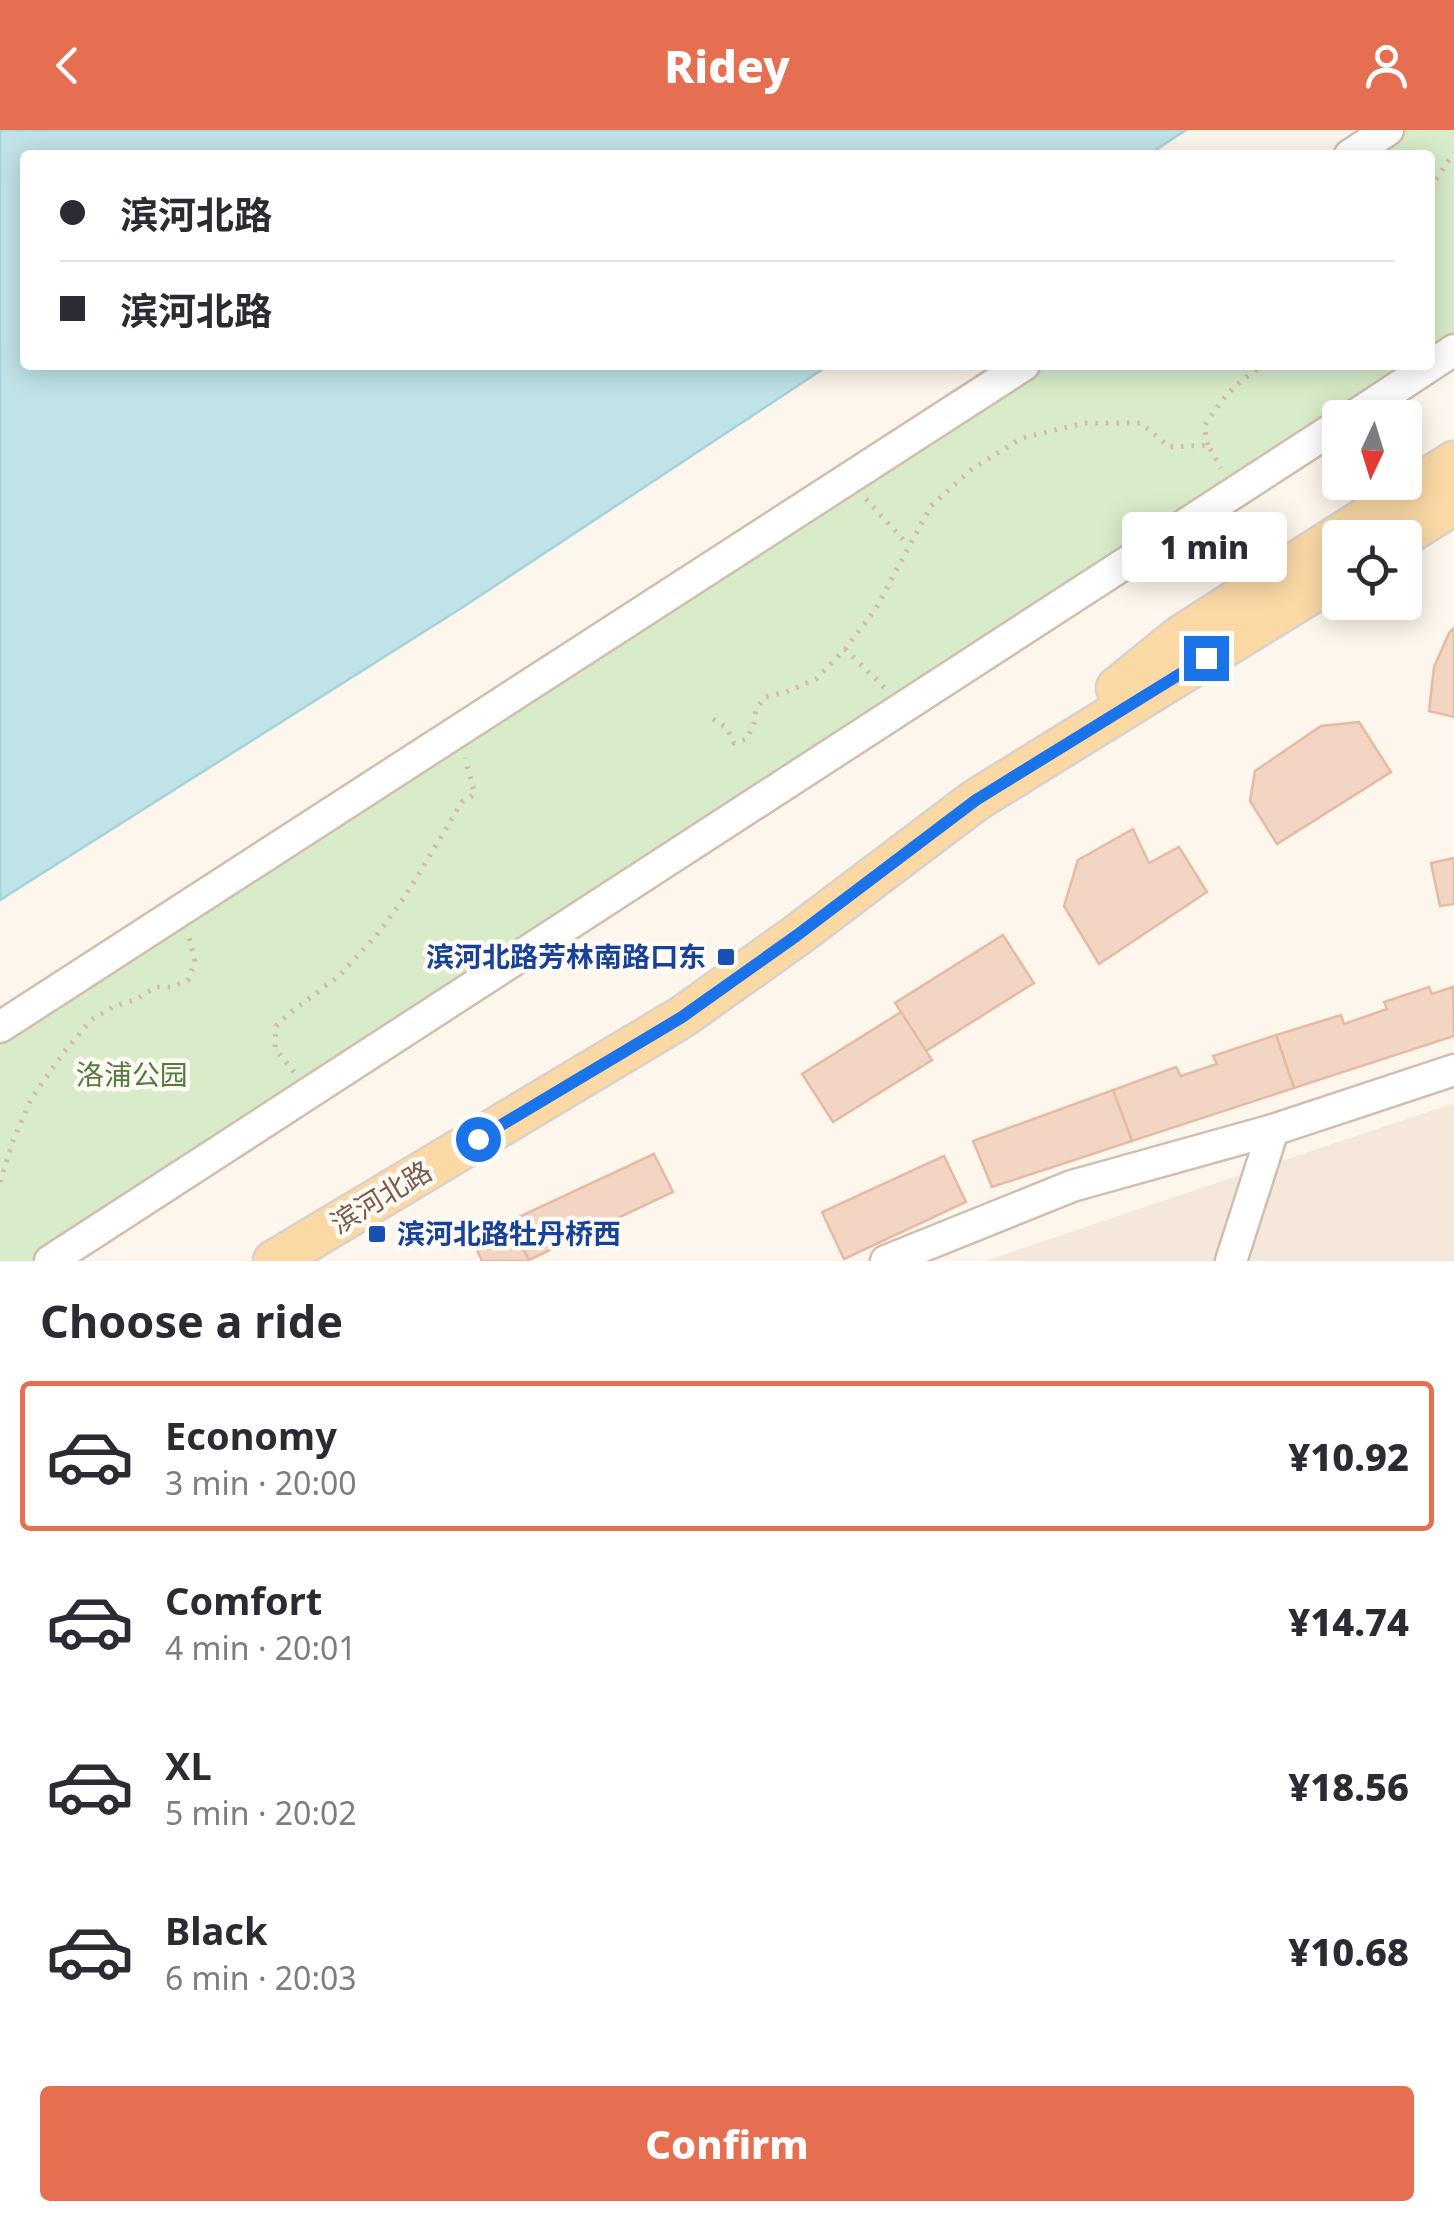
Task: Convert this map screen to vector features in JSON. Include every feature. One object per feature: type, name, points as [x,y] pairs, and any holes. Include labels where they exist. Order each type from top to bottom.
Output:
[{"type":"main road","points":[[976,800],[1181,636],[1454,462]]},
{"type":"main road","points":[[1422,524],[1454,504]]},
{"type":"main road","name":"滨河北路","points":[[274,1261],[682,1017],[976,800],[1322,585]]},
{"type":"street","points":[[1358,150],[1388,130]]},
{"type":"street","points":[[0,1027],[1016,370]]},
{"type":"street","points":[[1378,400],[1424,370]]},
{"type":"street","points":[[50,1261],[1322,436]]},
{"type":"street","points":[[902,1257],[1072,1186],[1274,1130],[1454,1070]]},
{"type":"street","points":[[1232,1261],[1274,1130]]},
{"type":"path","points":[[1435,181],[1454,153]]},
{"type":"path","points":[[1236,492],[1208,445],[1204,427],[1217,404],[1255,370]]},
{"type":"path","points":[[713,718],[727,728],[734,743],[748,740],[756,710],[765,697],[816,678],[845,649],[875,610],[931,506],[972,469],[1022,438],[1084,423],[1141,423],[1169,446],[1208,445]]},
{"type":"path","points":[[848,479],[908,545]]},
{"type":"path","points":[[845,649],[905,706]]},
{"type":"path","points":[[311,1092],[275,1048],[276,1026],[339,976],[376,936],[406,895],[462,802],[475,794],[457,732]]},
{"type":"path","points":[[0,1182],[1,1169],[31,1099],[91,1020],[156,986],[172,987],[188,980],[195,961],[190,940],[174,914]]},
{"type":"shaded area","points":[[1454,1103],[1454,1261],[985,1261]]},
{"type":"green space","name":"洛浦公园","points":[[1388,130],[1454,130],[1454,350],[1435,362],[1435,150],[1358,150]]},
{"type":"green space","name":"洛浦公园","points":[[1016,370],[1423,370],[1377,400],[1322,400],[1322,436],[50,1261],[0,1261],[0,1027]]},
{"type":"water","points":[[0,130],[1186,130],[1156,150],[20,150],[20,370],[821,370],[463,607],[0,900]]},
{"type":"building","points":[[1454,628],[1454,717],[1429,711],[1434,667]]},
{"type":"building","points":[[1359,722],[1391,772],[1277,844],[1250,801],[1255,771],[1321,726]]},
{"type":"building","points":[[1133,829],[1149,863],[1179,847],[1207,892],[1099,964],[1064,906],[1078,860]]},
{"type":"building","points":[[1454,858],[1454,904],[1440,906],[1431,863]]},
{"type":"building","points":[[1003,935],[1034,983],[926,1051],[895,1003]]},
{"type":"building","points":[[1429,987],[1432,994],[1453,987],[1454,1036],[1294,1088],[1276,1035],[1341,1015],[1344,1024],[1387,1009],[1384,1002]]},
{"type":"building","points":[[901,1012],[932,1060],[833,1122],[802,1074]]},
{"type":"building","points":[[1276,1035],[1294,1088],[1132,1141],[1113,1090],[1176,1067],[1181,1076],[1217,1064],[1213,1056]]},
{"type":"building","points":[[1113,1090],[1132,1141],[992,1187],[973,1141]]},
{"type":"building","points":[[654,1154],[673,1192],[529,1260],[510,1221]]},
{"type":"building","points":[[944,1156],[966,1202],[844,1259],[822,1212]]},
{"type":"building","points":[[510,1221],[529,1261],[482,1261],[472,1239]]},
{"type":"place","name":"滨河北路芳林南路口东","points":[[726,957]]},
{"type":"place","name":"滨河北路牡丹桥西","points":[[377,1234]]},
{"type":"route","points":[[478,1139],[682,1017],[976,800],[1206,658]]}]
